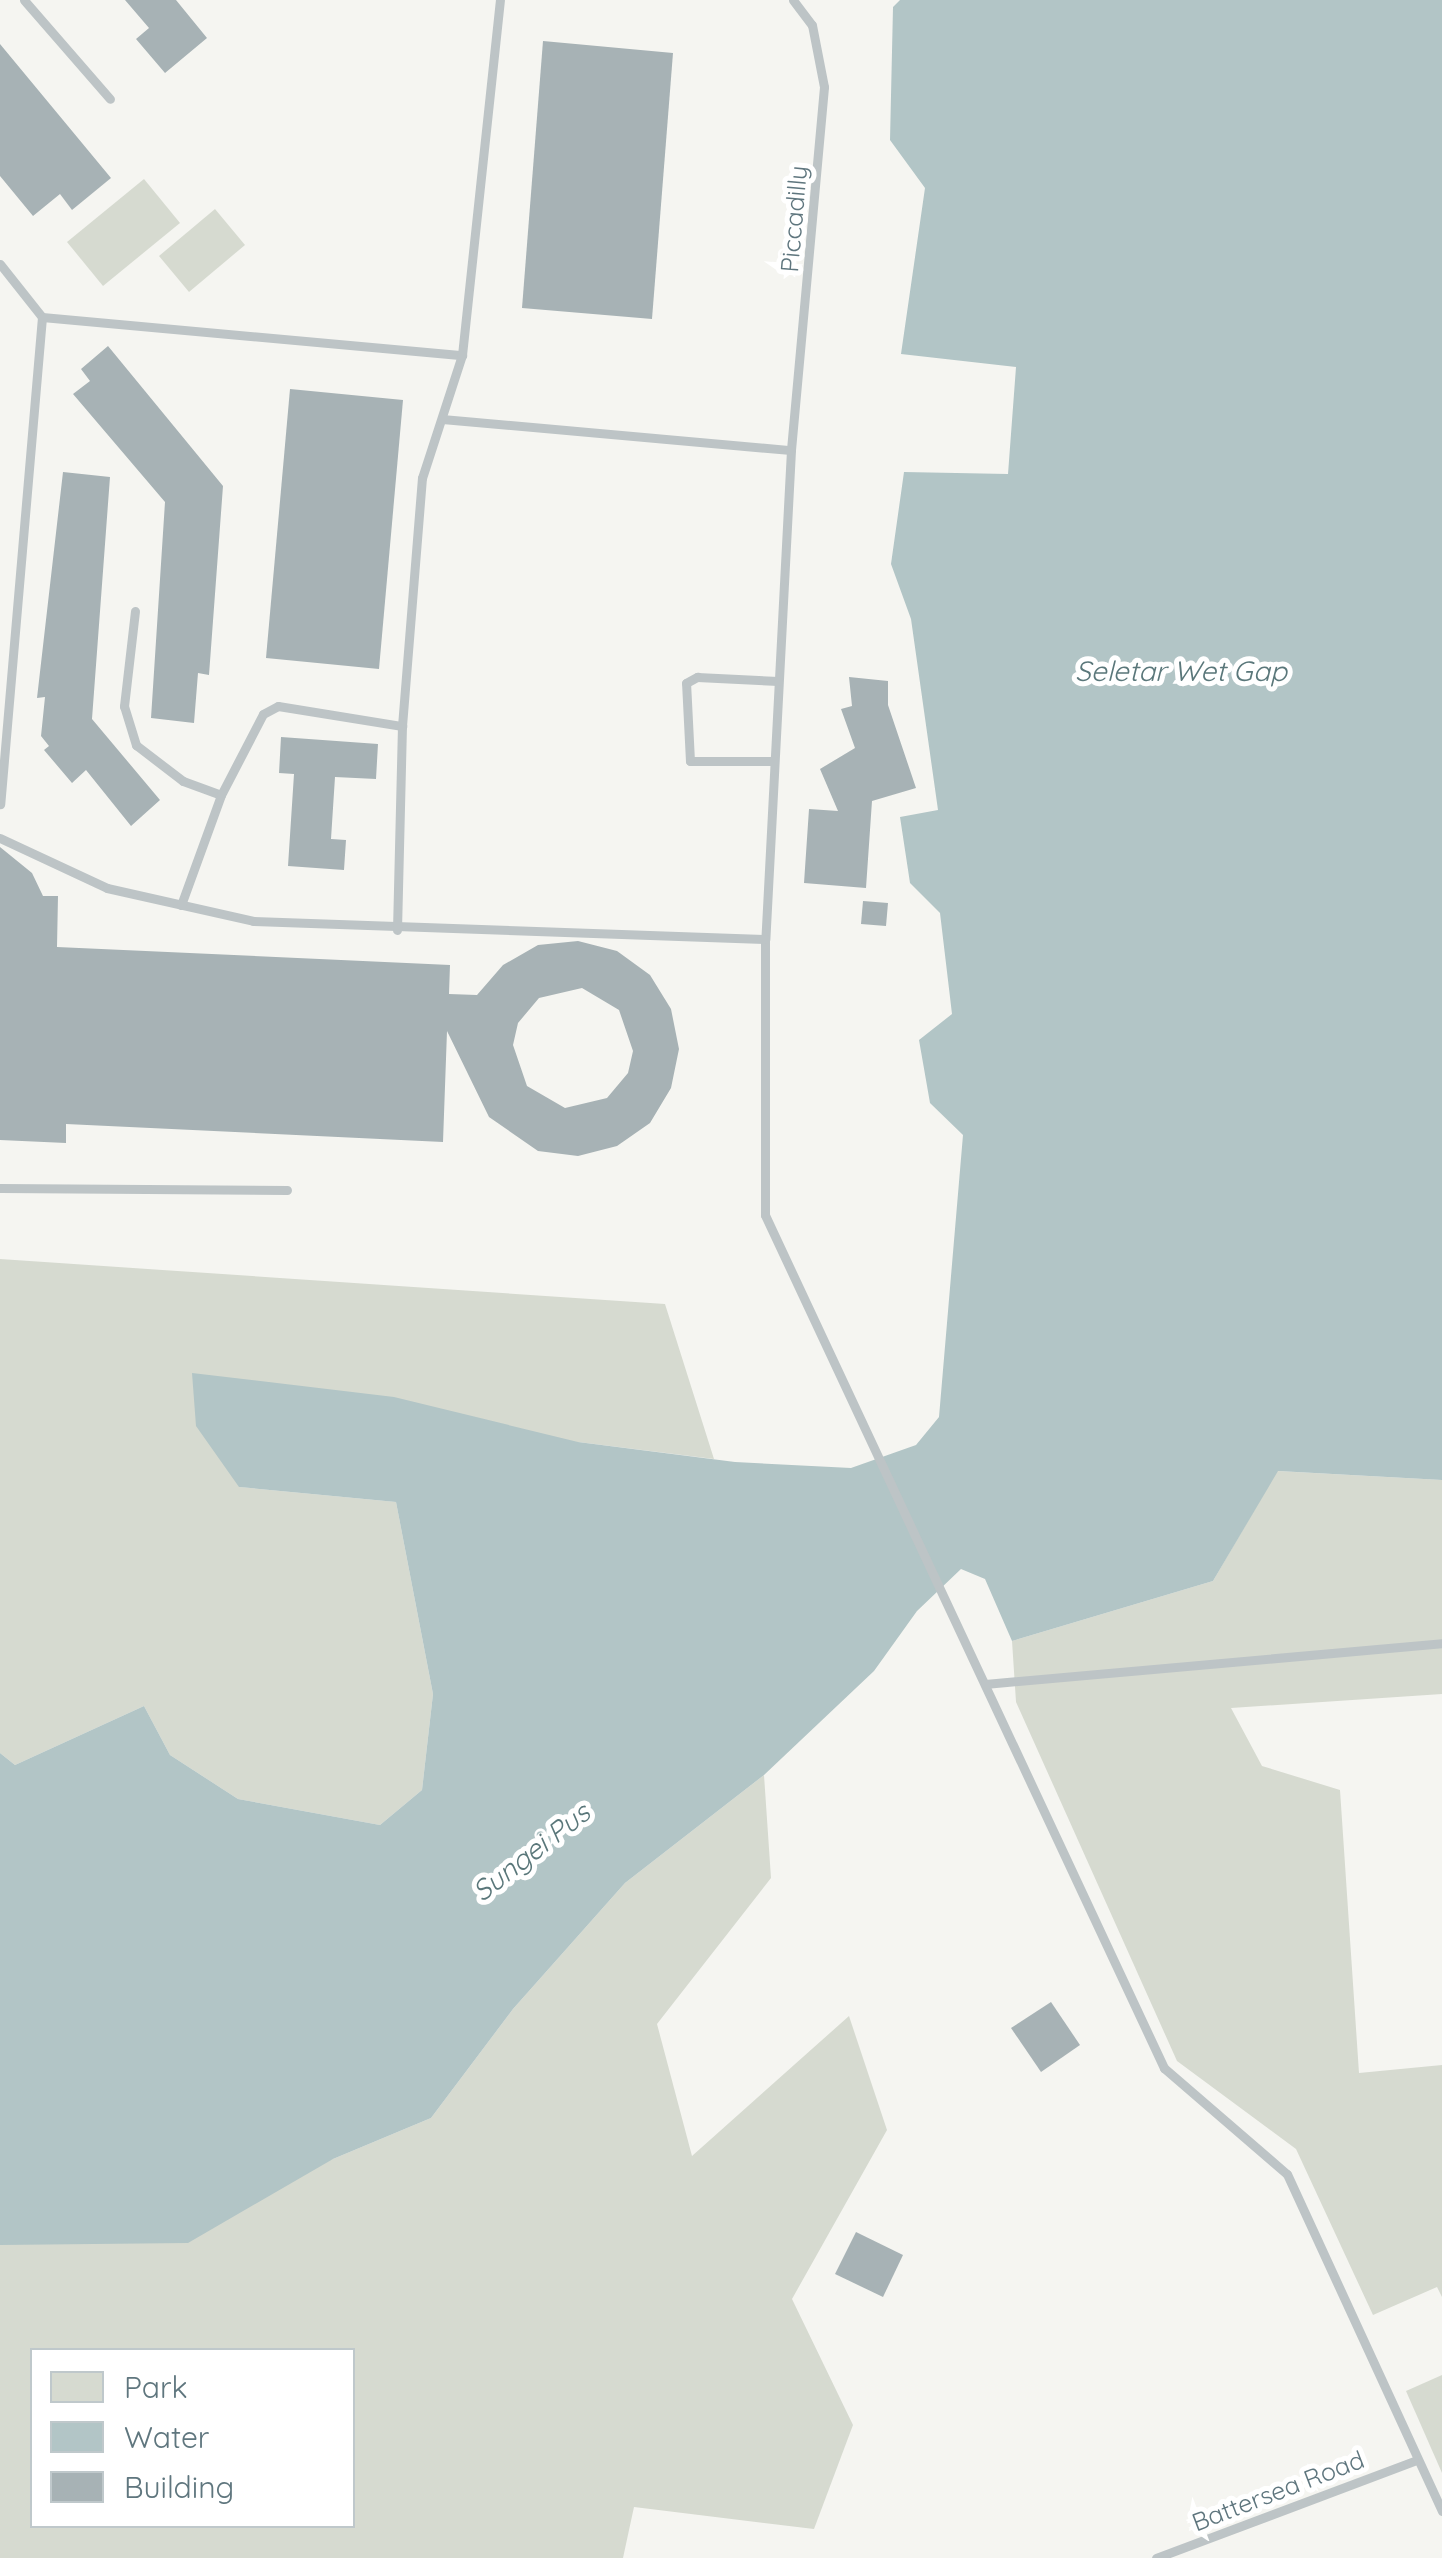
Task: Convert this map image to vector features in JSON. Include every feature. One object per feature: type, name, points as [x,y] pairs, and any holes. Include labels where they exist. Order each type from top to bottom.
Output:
[{"type":"lane","points":[[24,0],[110,99]]},
{"type":"lane","points":[[396,930],[402,726],[422,478],[462,354],[500,0]]},
{"type":"lane","name":"Piccadilly","points":[[793,0],[812,25],[824,87],[791,450],[764,939],[764,1214],[1164,2068],[1287,2174],[1414,2460],[1442,2511]]},
{"type":"lane","points":[[0,264],[42,317],[0,804]]},
{"type":"lane","points":[[42,317],[462,354]]},
{"type":"lane","points":[[442,419],[791,450]]},
{"type":"lane","points":[[135,611],[124,706],[136,745],[183,780],[221,795]]},
{"type":"lane","points":[[774,761],[690,762],[686,683],[697,677],[778,682]]},
{"type":"lane","points":[[181,905],[221,795],[250,731],[278,706],[402,726]]},
{"type":"lane","points":[[0,838],[108,888],[252,921],[396,930],[764,939]]},
{"type":"lane","points":[[0,1188],[287,1190]]},
{"type":"lane","points":[[985,1684],[1442,1643]]},
{"type":"lane","name":"Battersea Road","points":[[1156,2558],[1414,2460]]},
{"type":"green space","points":[[144,179],[180,223],[103,286],[67,242]]},
{"type":"green space","points":[[215,209],[245,245],[189,292],[159,256]]},
{"type":"green space","points":[[0,1259],[665,1304],[714,1459],[578,1442],[239,1487],[396,1502],[433,1694],[422,1790],[380,1825],[238,1799],[170,1755],[144,1706],[15,1765],[0,1753]]},
{"type":"green space","points":[[1277,1471],[1442,1480],[1442,1694],[1231,1708],[1262,1766],[1340,1790],[1359,2073],[1442,2065],[1442,2297],[1437,2287],[1373,2315],[1296,2149],[1177,2061],[1016,1702],[1012,1641],[1213,1581]]},
{"type":"green space","points":[[764,1775],[771,1878],[657,2024],[692,2156],[849,2016],[887,2130],[792,2299],[853,2425],[814,2529],[634,2507],[623,2558],[0,2558],[0,2245],[333,2159],[431,2118],[513,2009],[625,1883]]},
{"type":"green space","points":[[1442,2375],[1442,2473],[1406,2391]]},
{"type":"water","name":"Seletar Wet Gap","points":[[900,0],[1442,0],[1442,1480],[1278,1471],[1213,1581],[1012,1641],[985,1579],[961,1569],[917,1611],[874,1671],[764,1775],[625,1883],[513,2009],[431,2118],[333,2159],[188,2243],[0,2245],[0,1753],[15,1765],[144,1706],[170,1755],[238,1799],[380,1825],[422,1790],[433,1694],[396,1502],[239,1487],[196,1426],[192,1373],[394,1397],[578,1442],[735,1462],[851,1468],[916,1445],[939,1417],[963,1135],[930,1103],[919,1040],[952,1014],[940,913],[910,883],[900,817],[938,810],[911,619],[891,564],[904,472],[1008,474],[1016,367],[901,354],[925,188],[890,140],[893,7]]},
{"type":"building","points":[[125,0],[176,0],[207,38],[165,73],[136,39],[149,28]]},
{"type":"building","points":[[543,41],[673,53],[652,319],[522,308]]},
{"type":"building","points":[[0,44],[111,178],[72,210],[60,194],[33,216],[0,176]]},
{"type":"building","points":[[108,346],[223,486],[209,675],[198,673],[194,723],[151,718],[165,502],[73,394],[90,381],[81,369]]},
{"type":"building","points":[[290,389],[403,400],[379,669],[266,658]]},
{"type":"building","points":[[63,472],[110,477],[92,719],[160,800],[131,826],[86,770],[72,783],[44,750],[49,746],[41,736],[45,697],[37,698]]},
{"type":"building","points":[[849,677],[888,681],[888,705],[916,788],[872,801],[866,888],[804,883],[809,809],[838,811],[820,769],[855,748],[841,709],[852,706]]},
{"type":"building","points":[[281,737],[378,744],[376,779],[335,777],[331,839],[346,840],[344,870],[288,866],[294,774],[279,773]]},
{"type":"building","points":[[0,847],[32,873],[43,896],[58,896],[57,947],[450,965],[449,994],[477,995],[503,965],[538,945],[578,941],[617,951],[650,975],[671,1009],[679,1049],[671,1088],[650,1123],[617,1146],[578,1156],[538,1151],[489,1117],[447,1031],[443,1142],[66,1124],[66,1143],[0,1140]],"holes":[[[582,988],[619,1010],[633,1051],[628,1073],[607,1098],[565,1108],[527,1086],[513,1045],[518,1023],[539,998]]]},
{"type":"building","points":[[863,901],[888,903],[886,926],[861,924]]},
{"type":"building","points":[[1051,2002],[1080,2045],[1041,2072],[1011,2028]]},
{"type":"building","points":[[856,2232],[903,2255],[883,2297],[835,2274]]},
{"type":"water label","name":"Sungei Pus","points":[[531,1852]]}]
